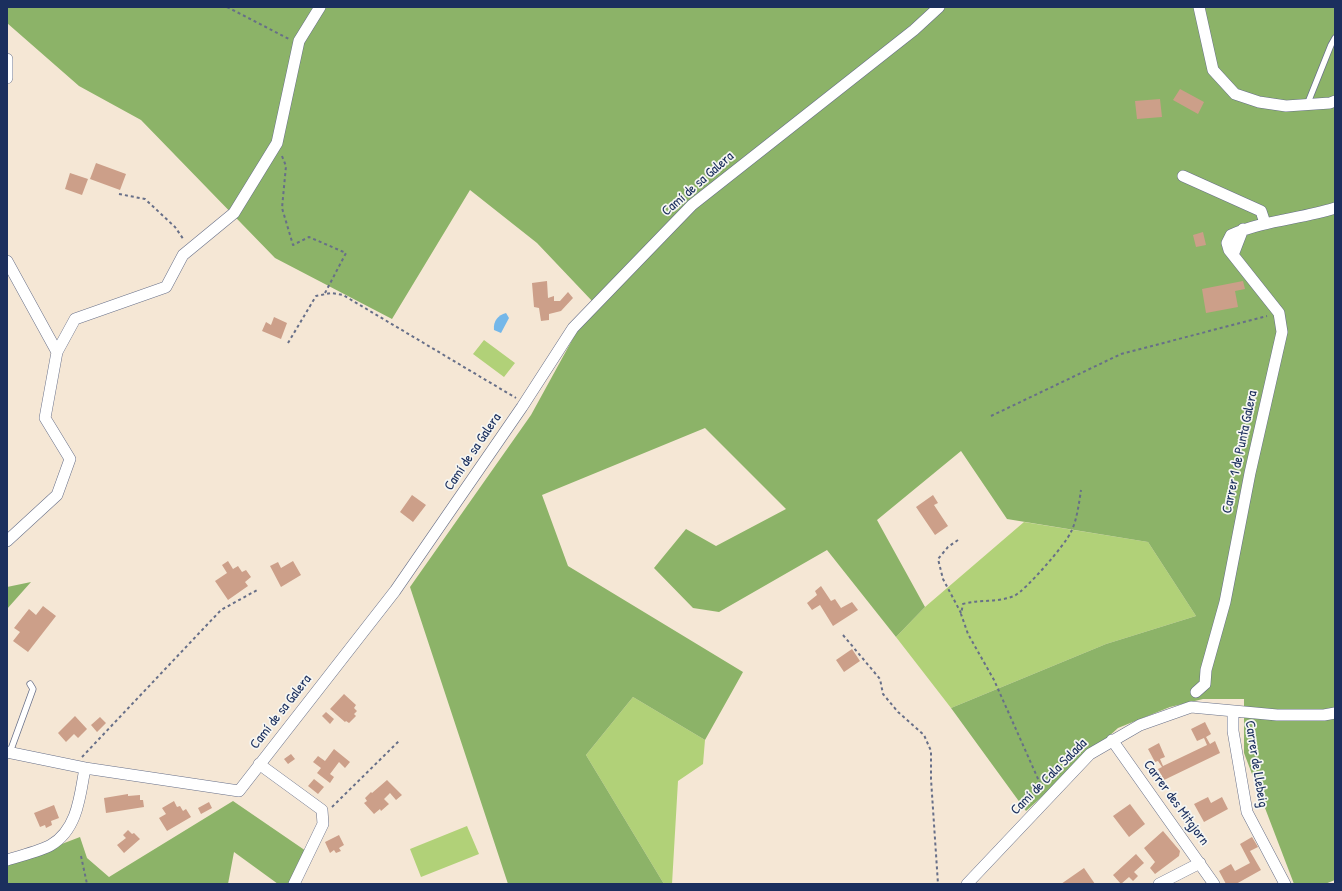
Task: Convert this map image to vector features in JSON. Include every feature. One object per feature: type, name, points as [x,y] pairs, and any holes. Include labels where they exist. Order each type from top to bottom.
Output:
[{"type":"street","points":[[7,541],[57,495],[70,459],[45,418],[57,352],[76,319],[166,287],[183,255],[234,213],[277,144],[300,41],[320,7]]},
{"type":"street","name":"Camí de sa Galera","points":[[8,752],[80,766],[239,790],[395,591],[524,403],[573,328],[692,205],[914,30],[939,7]]},
{"type":"street","points":[[1200,7],[1213,70],[1235,94],[1259,102],[1286,106],[1307,105],[1335,100]]},
{"type":"street","points":[[7,59],[7,78]]},
{"type":"street","points":[[1182,176],[1262,211],[1265,223]]},
{"type":"street","points":[[1279,313],[1229,250],[1227,243],[1231,235],[1243,229],[1265,223],[1313,215],[1335,208]]},
{"type":"street","points":[[7,261],[57,352]]},
{"type":"street","name":"Carrer 1 de Punta Galera","points":[[1192,707],[1197,683],[1206,670],[1225,602],[1250,472],[1282,332],[1279,313]]},
{"type":"street","name":"Camí de Cala Salada","points":[[967,884],[1046,798],[1090,754],[1140,725],[1192,707],[1233,712],[1301,716],[1335,713]]},
{"type":"street","name":"Carrer de Llebeig","points":[[1233,712],[1233,731],[1247,812],[1285,884]]},
{"type":"street","name":"Carrer des Mitgjorn","points":[[1112,740],[1214,884]]},
{"type":"street","points":[[259,764],[322,810],[323,824],[294,884]]},
{"type":"street","points":[[7,860],[51,845],[70,827],[78,806],[80,766]]},
{"type":"street","points":[[1159,884],[1200,863]]},
{"type":"lane","points":[[1307,105],[1335,38]]},
{"type":"lane","points":[[8,752],[33,689],[30,684]]},
{"type":"path","points":[[227,7],[290,40],[300,41]]},
{"type":"path","points":[[277,144],[286,166],[282,208],[293,245],[309,236],[346,253],[324,293]]},
{"type":"path","points":[[119,194],[145,199],[176,227],[191,249]]},
{"type":"path","points":[[288,343],[316,296],[324,293],[343,295],[524,403]]},
{"type":"path","points":[[991,416],[1121,354],[1279,313]]},
{"type":"path","points":[[961,614],[963,604],[973,601],[996,602],[1016,595],[1050,562],[1071,532],[1081,490]]},
{"type":"path","points":[[958,540],[948,547],[938,559],[943,579],[961,614],[968,634],[994,680],[1046,798]]},
{"type":"path","points":[[80,766],[221,610],[258,589]]},
{"type":"path","points":[[843,635],[880,679],[883,694],[898,712],[924,735],[931,751],[931,779],[938,884]]},
{"type":"path","points":[[323,816],[400,740]]},
{"type":"path","points":[[81,856],[87,884]]},
{"type":"green space","points":[[7,7],[1335,7],[1335,880],[1325,884],[1294,884],[1244,753],[1244,699],[1203,699],[1170,707],[1118,728],[1026,811],[951,708],[1106,644],[1196,616],[1148,542],[1007,519],[961,451],[877,520],[925,607],[896,637],[827,550],[719,612],[693,608],[654,568],[686,529],[716,546],[786,509],[705,428],[542,495],[568,566],[743,672],[705,740],[633,697],[586,755],[664,884],[508,884],[410,587],[531,415],[593,302],[537,243],[470,190],[392,319],[275,258],[141,120],[79,86],[7,23]]},
{"type":"green space","points":[[484,340],[515,363],[504,377],[473,354]]},
{"type":"green space","points":[[1024,522],[1148,542],[1196,616],[1106,644],[951,708],[896,637],[925,607]]},
{"type":"green space","points":[[31,582],[7,609],[7,587]]},
{"type":"green space","points":[[633,697],[705,740],[703,764],[678,781],[672,884],[664,884],[586,755]]},
{"type":"green space","points":[[233,801],[306,851],[289,884],[278,884],[234,852],[228,884],[7,884],[7,865],[80,837],[87,858],[109,877]]},
{"type":"green space","points":[[467,826],[479,854],[421,877],[410,849]]},
{"type":"water","points":[[506,313],[509,318],[501,333],[494,330],[494,324],[497,319]]},
{"type":"building","points":[[1180,89],[1204,102],[1198,114],[1173,100]]},
{"type":"building","points":[[1160,99],[1162,117],[1137,119],[1135,101]]},
{"type":"building","points":[[96,163],[126,174],[120,190],[90,179]]},
{"type":"building","points":[[70,173],[88,179],[82,195],[65,189]]},
{"type":"building","points":[[1203,232],[1206,245],[1196,247],[1193,235]]},
{"type":"building","points":[[547,281],[548,298],[554,296],[554,301],[560,301],[568,292],[573,298],[561,311],[549,314],[549,320],[541,321],[539,308],[534,307],[532,283]]},
{"type":"building","points":[[1243,281],[1245,289],[1235,291],[1238,307],[1206,313],[1202,289]]},
{"type":"building","points":[[274,317],[287,323],[281,339],[262,331],[266,322],[271,325]]},
{"type":"building","points":[[412,495],[426,505],[413,522],[400,512]]},
{"type":"building","points":[[933,495],[938,503],[934,505],[948,526],[935,535],[916,507]]},
{"type":"building","points":[[228,561],[233,569],[238,566],[242,572],[246,570],[251,577],[245,582],[248,586],[228,600],[215,581],[227,573],[222,565]]},
{"type":"building","points":[[293,561],[301,575],[281,587],[270,566],[278,562],[281,568]]},
{"type":"building","points":[[821,586],[831,601],[835,599],[841,608],[852,602],[858,610],[833,626],[820,605],[812,610],[807,603],[817,595],[815,591]]},
{"type":"building","points":[[43,606],[56,616],[28,652],[13,641],[20,632],[14,628],[29,609],[36,615]]},
{"type":"building","points":[[852,649],[860,661],[844,672],[836,660]]},
{"type":"building","points":[[344,694],[356,705],[354,708],[357,711],[354,714],[356,716],[349,723],[346,721],[345,722],[330,709]]},
{"type":"building","points":[[326,712],[334,719],[330,724],[322,716]]},
{"type":"building","points":[[75,716],[87,729],[78,738],[74,734],[66,742],[58,733]]},
{"type":"building","points":[[100,717],[106,723],[97,732],[91,725]]},
{"type":"building","points":[[1205,722],[1211,734],[1206,737],[1210,744],[1215,741],[1220,753],[1164,780],[1158,769],[1162,767],[1158,761],[1155,762],[1148,749],[1159,743],[1165,757],[1160,759],[1163,766],[1207,745],[1204,738],[1197,741],[1191,729]]},
{"type":"building","points":[[334,749],[350,762],[345,768],[339,762],[330,774],[334,777],[330,783],[317,773],[321,768],[313,762],[318,756],[325,761]]},
{"type":"building","points":[[291,754],[295,759],[288,764],[284,759]]},
{"type":"building","points":[[314,779],[324,787],[318,794],[308,786]]},
{"type":"building","points":[[387,780],[402,795],[396,800],[390,793],[384,799],[389,804],[381,811],[380,809],[374,814],[364,803],[367,801],[365,798]]},
{"type":"building","points":[[128,794],[128,796],[140,795],[140,800],[143,800],[144,807],[106,813],[104,798]]},
{"type":"building","points":[[1208,797],[1211,803],[1222,797],[1228,809],[1204,822],[1194,804]]},
{"type":"building","points":[[174,801],[177,807],[180,806],[183,811],[186,809],[191,817],[167,831],[159,818],[166,814],[162,808]]},
{"type":"building","points":[[209,802],[212,808],[201,814],[198,808]]},
{"type":"building","points":[[1130,804],[1145,824],[1129,837],[1113,816]]},
{"type":"building","points":[[54,805],[59,818],[51,821],[52,825],[46,828],[45,825],[40,827],[34,813]]},
{"type":"building","points":[[128,830],[140,839],[124,853],[117,845],[126,838],[123,835]]},
{"type":"building","points":[[1163,831],[1180,851],[1179,856],[1155,874],[1150,868],[1155,862],[1144,848]]},
{"type":"building","points":[[339,835],[344,845],[339,848],[341,851],[336,853],[334,850],[330,853],[325,842]]},
{"type":"building","points":[[1252,837],[1258,847],[1250,851],[1261,870],[1236,884],[1226,884],[1219,871],[1231,864],[1235,871],[1250,863],[1240,844]]},
{"type":"building","points":[[1136,854],[1144,863],[1134,872],[1138,876],[1133,881],[1129,877],[1121,884],[1113,875]]},
{"type":"building","points":[[1084,868],[1095,884],[1061,884]]}]
